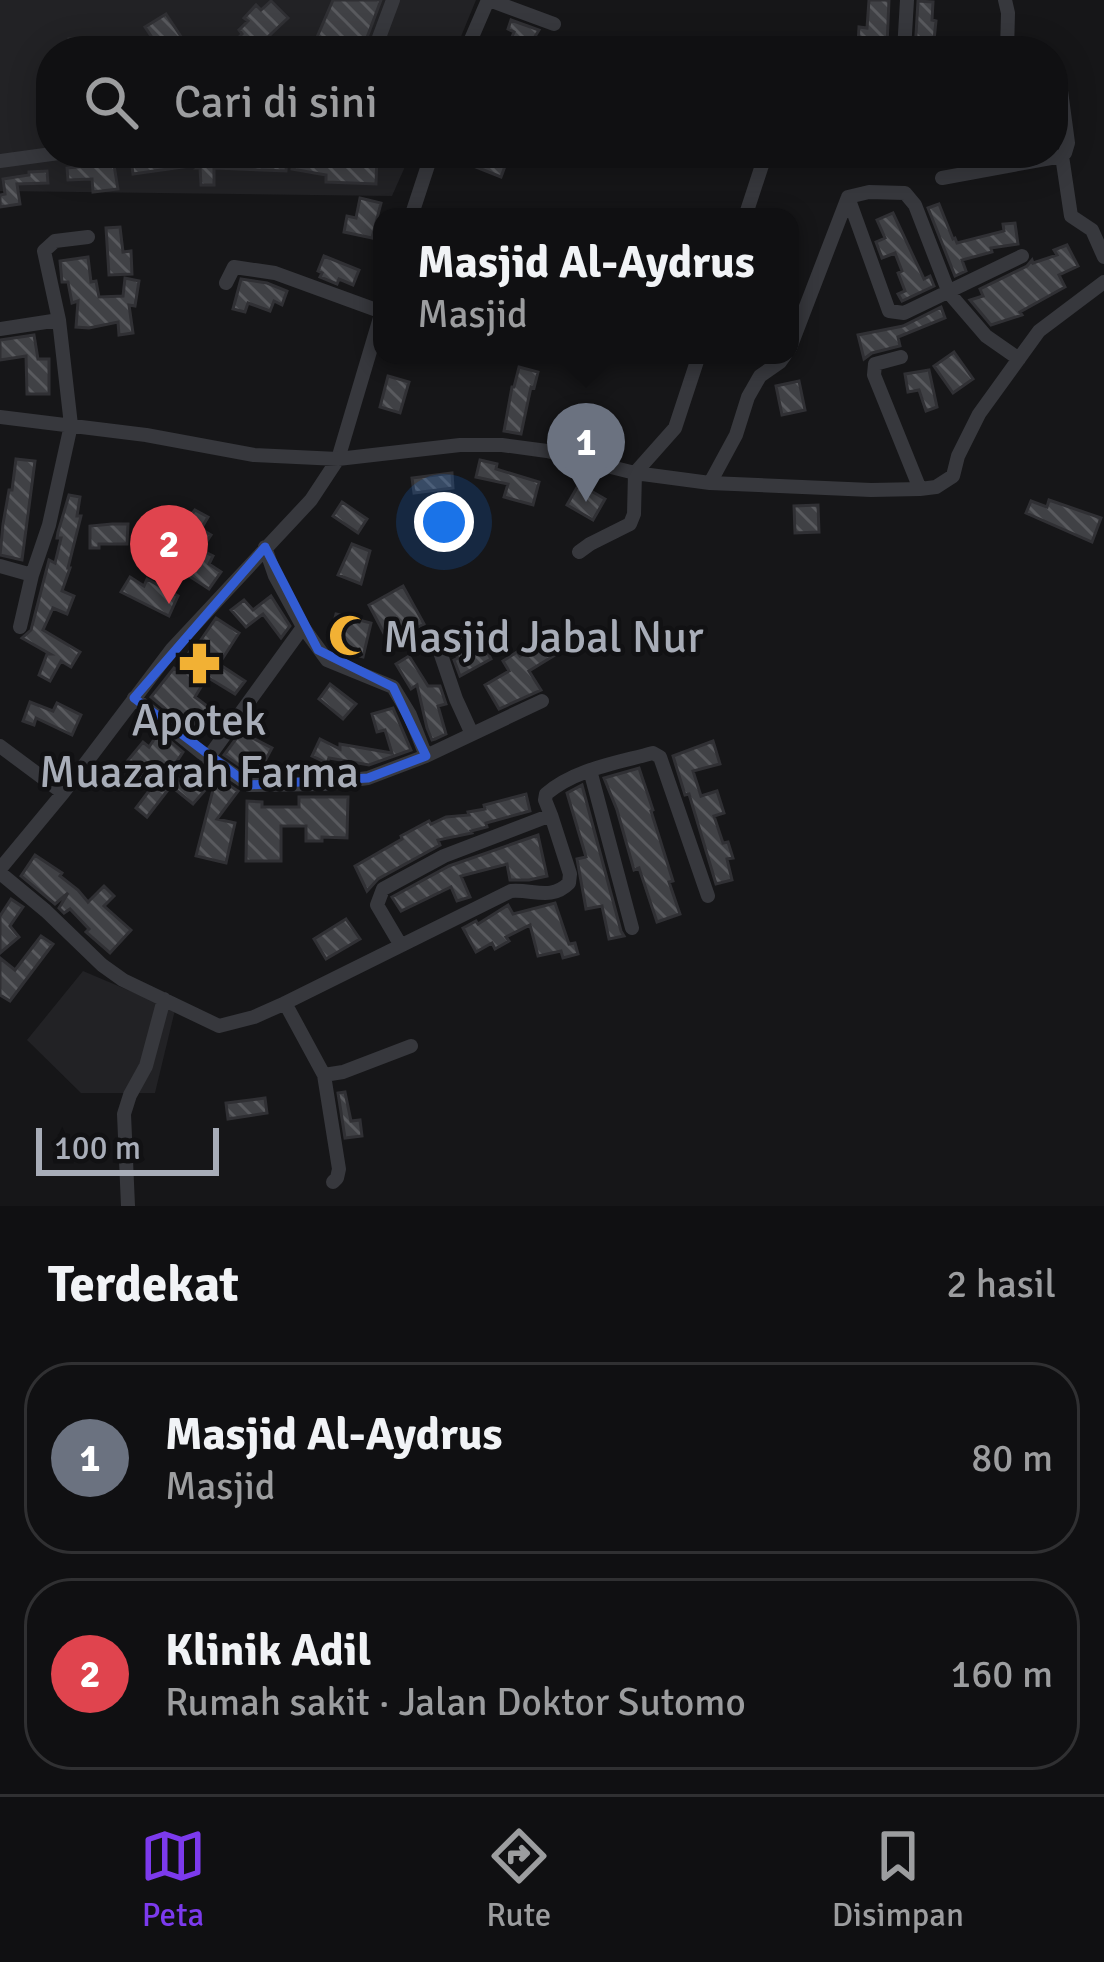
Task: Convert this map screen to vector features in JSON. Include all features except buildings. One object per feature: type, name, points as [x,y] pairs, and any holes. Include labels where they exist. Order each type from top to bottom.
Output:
[{"type":"street","points":[[380,36],[393,0]]},
{"type":"street","points":[[473,36],[489,0],[554,24]]},
{"type":"street","points":[[905,36],[907,0]]},
{"type":"street","points":[[1005,0],[1007,36]]},
{"type":"street","points":[[0,161],[36,156]]},
{"type":"street","points":[[414,208],[427,168]]},
{"type":"street","points":[[749,208],[761,168]]},
{"type":"street","points":[[942,178],[996,168]]},
{"type":"street","points":[[1063,168],[1071,216],[1098,234],[1104,257]]},
{"type":"street","points":[[848,197],[905,193],[915,205],[949,293],[986,336],[1019,359]]},
{"type":"street","points":[[848,197],[889,311],[904,313],[1022,256]]},
{"type":"street","points":[[799,323],[848,197]]},
{"type":"street","points":[[20,627],[71,425],[59,320],[44,251],[55,241],[88,237]]},
{"type":"street","points":[[226,283],[234,267],[275,273],[373,308]]},
{"type":"street","points":[[0,417],[146,435],[254,455],[338,459],[502,445],[710,483],[920,489],[936,487],[953,476],[965,439],[989,398],[1039,331],[1104,282]]},
{"type":"street","points":[[0,329],[59,320]]},
{"type":"street","points":[[373,341],[338,459],[311,500],[172,649],[0,871],[123,980],[219,1025],[285,1003],[511,891],[537,895],[562,890],[570,874],[546,794],[590,770],[653,753],[660,757],[708,896]]},
{"type":"street","points":[[901,357],[875,364],[874,375],[920,489]]},
{"type":"street","points":[[579,552],[630,524],[635,472],[675,428],[696,364]]},
{"type":"street","points":[[710,483],[736,434],[748,397],[760,376],[777,364]]},
{"type":"street","points":[[265,547],[303,627],[328,660],[393,687],[426,756]]},
{"type":"street","points":[[0,566],[32,575]]},
{"type":"street","points":[[208,758],[303,627]]},
{"type":"street","points":[[437,643],[472,734]]},
{"type":"street","points":[[134,698],[249,785],[368,778],[542,701]]},
{"type":"street","points":[[0,746],[63,793]]},
{"type":"street","points":[[590,770],[632,928]]},
{"type":"street","points":[[400,944],[377,905],[383,889],[444,856],[552,819]]},
{"type":"street","points":[[128,1206],[124,1114],[146,1066],[164,999]]},
{"type":"street","points":[[285,1003],[324,1076],[339,1169],[333,1182]]},
{"type":"street","points":[[324,1076],[411,1046]]},
{"type":"highlighted area","points":[[265,547],[318,650],[393,687],[426,756],[368,778],[249,785],[134,698]]},
{"type":"shaded area","points":[[0,0],[476,0],[461,36],[36,36],[36,168],[404,168],[392,196],[0,191]]},
{"type":"shaded area","points":[[83,971],[175,1010],[155,1093],[81,1093],[27,1040]]},
{"type":"place","name":"Masjid Al-Aydrus","points":[[586,502]]},
{"type":"place","name":"Klinik Adil","points":[[169,604]]},
{"type":"place","name":"Masjid Jabal Nur","points":[[349,636]]},
{"type":"place","name":"Apotek Muazarah Farma","points":[[199,663]]}]
